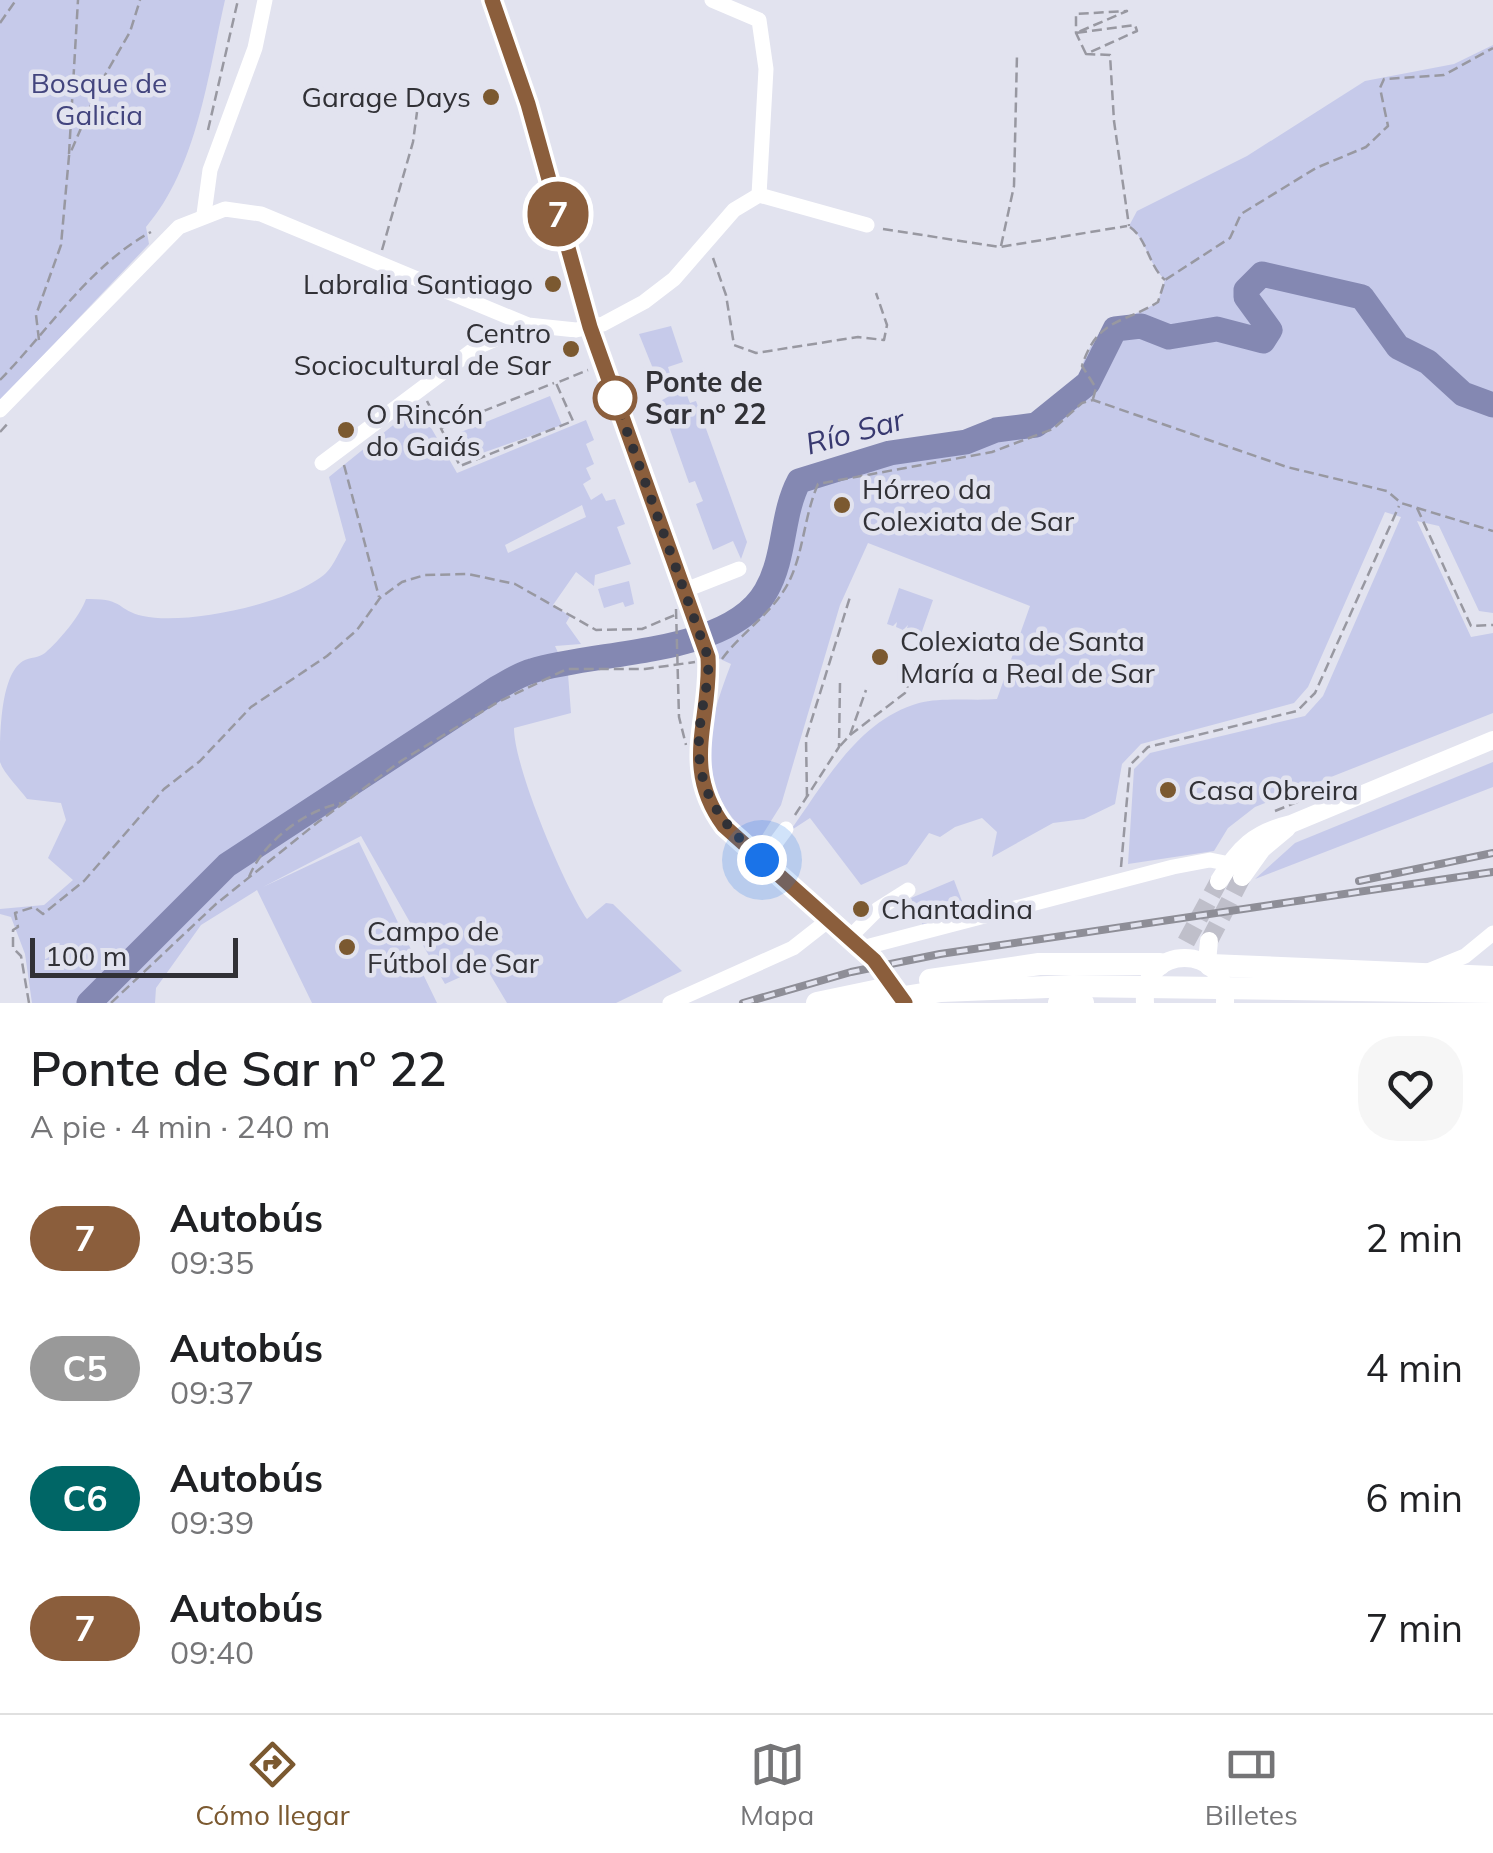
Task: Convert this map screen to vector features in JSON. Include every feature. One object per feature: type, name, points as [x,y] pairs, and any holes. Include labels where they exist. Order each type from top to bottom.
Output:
[{"type":"highway","points":[[817,1003],[984,969],[1174,954]]},
{"type":"highway","points":[[1209,956],[1493,980]]},
{"type":"highway","points":[[1233,996],[1334,981],[1493,980]]},
{"type":"highway","points":[[868,1003],[941,990],[1072,999],[1493,992]]},
{"type":"main road","points":[[1220,881],[1236,871],[1245,843],[1262,831],[1291,824],[1493,740]]},
{"type":"main road","points":[[1145,1003],[1147,981],[1174,954],[1209,956],[1233,996]]},
{"type":"street","points":[[204,214],[210,170],[255,48],[265,0]]},
{"type":"street","points":[[492,0],[528,104],[590,327],[708,659],[709,685],[699,729],[702,775],[717,816],[862,949]]},
{"type":"street","points":[[712,0],[759,20],[766,69],[759,195]]},
{"type":"street","points":[[7,414],[171,235],[204,214],[226,209],[260,214],[528,325],[590,327],[644,302],[674,279],[734,210],[759,195],[866,226]]},
{"type":"street","points":[[322,464],[477,347],[528,325]]},
{"type":"street","points":[[683,590],[739,569]]},
{"type":"street","points":[[762,860],[786,829]]},
{"type":"street","points":[[862,949],[1121,879],[1210,860],[1236,871]]},
{"type":"street","points":[[862,949],[878,908],[908,890]]},
{"type":"street","points":[[670,1003],[793,948],[830,920]]},
{"type":"street","points":[[1424,973],[1465,956],[1493,933]]},
{"type":"path","points":[[39,340],[36,315],[62,245],[78,0]]},
{"type":"path","points":[[69,156],[101,82],[130,32],[140,0]]},
{"type":"path","points":[[206,138],[238,0]]},
{"type":"path","points":[[0,23],[16,1]]},
{"type":"path","points":[[1076,33],[1127,11],[1076,14],[1076,33],[1086,54]]},
{"type":"path","points":[[1076,33],[1135,25],[1136,31],[1086,54]]},
{"type":"path","points":[[1093,400],[1096,388],[1082,366],[1092,341],[1114,320],[1158,302],[1165,280],[1230,238],[1241,214],[1378,138],[1388,126],[1380,88],[1384,78],[1444,75],[1493,48]]},
{"type":"path","points":[[1000,247],[1014,186],[1018,54]]},
{"type":"path","points":[[1086,54],[1110,55],[1114,122],[1128,226]]},
{"type":"path","points":[[378,261],[413,142],[416,112]]},
{"type":"path","points":[[866,226],[1000,247],[1128,226],[1140,234],[1154,270],[1165,280]]},
{"type":"path","points":[[0,380],[80,293],[151,232]]},
{"type":"path","points":[[706,244],[726,295],[734,344],[756,353],[858,337],[884,340],[887,325],[876,293]]},
{"type":"path","points":[[440,428],[603,364]]},
{"type":"path","points":[[426,400],[460,466],[573,421],[556,383]]},
{"type":"path","points":[[111,1003],[249,878],[345,802],[401,761],[498,702],[577,668],[646,669],[675,661],[722,660],[771,611],[792,574],[808,505],[818,484],[915,463],[944,464],[1020,443],[1053,429],[1082,404],[1093,400],[1287,468],[1387,491],[1400,503],[1493,531]]},
{"type":"path","points":[[0,432],[7,414]]},
{"type":"path","points":[[340,449],[380,598]]},
{"type":"path","points":[[1121,879],[1130,766],[1148,747],[1297,711],[1314,694],[1400,503]]},
{"type":"path","points":[[1416,507],[1472,626],[1493,625]]},
{"type":"path","points":[[29,1003],[21,956],[13,948],[13,930],[18,927],[14,913],[34,907],[42,914],[84,882],[164,790],[200,761],[251,707],[356,630],[380,598],[416,577],[468,574],[515,584],[596,630],[642,629],[675,616],[680,718],[689,759],[702,775]]},
{"type":"path","points":[[807,797],[806,738],[850,597]]},
{"type":"path","points":[[786,829],[839,747],[904,693],[917,662]]},
{"type":"path","points":[[839,747],[840,682]]},
{"type":"path","points":[[850,735],[866,690]]},
{"type":"path","points":[[249,878],[255,862],[277,838],[311,814],[345,802]]},
{"type":"green space","name":"Bosque de Galicia","points":[[0,0],[225,0],[189,149],[163,203],[146,227],[149,244],[0,401]]},
{"type":"green space","points":[[1493,45],[1493,613],[1479,611],[1439,526],[1417,521],[1471,637],[1493,633],[1493,713],[1255,807],[1228,828],[1214,851],[1128,864],[1134,769],[1150,753],[1305,716],[1323,696],[1401,517],[1385,512],[1308,687],[1294,703],[1141,744],[1122,764],[1115,804],[1084,819],[1053,823],[992,857],[997,832],[982,818],[940,837],[929,833],[907,864],[861,885],[810,818],[790,831],[844,756],[897,711],[938,700],[997,699],[1030,606],[868,543],[840,605],[781,805],[756,845],[736,823],[713,781],[710,738],[731,664],[718,658],[709,643],[736,633],[767,598],[802,483],[890,457],[965,447],[996,436],[1038,430],[1092,384],[1082,366],[1095,340],[1112,325],[1158,302],[1165,280],[1129,226],[1137,211],[1247,156],[1365,81],[1454,64]]},
{"type":"green space","points":[[671,326],[683,362],[668,367],[671,377],[658,381],[639,334]]},
{"type":"green space","points":[[684,388],[690,403],[696,401],[747,542],[741,559],[733,541],[713,550],[696,504],[703,501],[695,481],[689,483],[665,415],[660,416],[655,404]]},
{"type":"green space","points":[[550,396],[562,425],[471,457],[461,432]]},
{"type":"green space","points":[[418,405],[457,473],[586,420],[594,440],[586,444],[594,464],[586,468],[591,479],[583,484],[591,500],[602,493],[606,501],[615,499],[625,524],[617,527],[631,564],[595,575],[594,586],[576,572],[553,605],[570,616],[566,623],[581,644],[555,646],[568,674],[571,713],[514,728],[516,746],[542,826],[587,919],[606,903],[613,904],[682,971],[616,1003],[507,1003],[485,966],[445,984],[361,836],[263,887],[359,842],[437,1003],[312,1003],[257,890],[201,925],[156,988],[155,1003],[32,1003],[25,954],[11,917],[0,914],[0,909],[44,905],[73,880],[48,858],[66,820],[61,803],[27,799],[0,762],[3,707],[15,668],[51,648],[86,599],[108,600],[143,616],[185,618],[238,610],[310,584],[329,570],[346,540],[329,477]],"holes":[[[582,505],[586,517],[508,553],[505,545]]]},
{"type":"green space","points":[[629,581],[634,604],[625,607],[623,602],[604,608],[598,589]]},
{"type":"green space","points":[[899,588],[933,600],[920,637],[918,629],[914,634],[906,631],[908,625],[903,630],[896,627],[897,622],[893,626],[887,624]]},
{"type":"green space","points":[[1493,762],[1493,787],[1255,879],[1295,843]]},
{"type":"green space","points":[[954,880],[968,917],[924,928],[911,898]]},
{"type":"waterway","name":"Río Sar","points":[[89,1003],[227,865],[497,688],[519,676],[559,664],[693,639],[723,628],[748,612],[772,578],[799,481],[890,453],[966,442],[996,430],[1036,425],[1088,383],[1115,329],[1141,326],[1169,337],[1217,329],[1263,341],[1270,330],[1246,297],[1246,290],[1262,274],[1362,297],[1398,347],[1428,362],[1463,394],[1493,405]]},
{"type":"tunnel","points":[[1209,941],[1242,877]]},
{"type":"tunnel","points":[[1186,942],[1219,881]]},
{"type":"tunnel","points":[[874,960],[905,1003]]},
{"type":"railway","points":[[1359,881],[1493,853]]},
{"type":"railway","points":[[743,1003],[851,972],[940,954],[1493,872]]},
{"type":"bus line","name":"7","points":[[492,0],[528,104],[590,327],[708,657],[709,685],[699,744],[702,775],[712,805],[724,826],[874,960],[905,1003]]},
{"type":"place","name":"Garage Days","points":[[491,97]]},
{"type":"place","name":"Labralia Santiago","points":[[553,284]]},
{"type":"place","name":"Centro Sociocultural de Sar","points":[[571,349]]},
{"type":"place","name":"Ponte de Sar nº 22","points":[[615,398]]},
{"type":"place","name":"O Rincón do Gaiás","points":[[346,430]]},
{"type":"place","name":"Hórreo da Colexiata de Sar","points":[[842,505]]},
{"type":"place","name":"Colexiata de Santa María a Real de Sar","points":[[880,657]]},
{"type":"place","name":"Casa Obreira","points":[[1168,790]]},
{"type":"place","name":"Chantadina","points":[[861,909]]},
{"type":"place","name":"Campo de Fútbol de Sar","points":[[347,947]]},
{"type":"route","points":[[615,398],[708,657],[709,685],[699,729],[702,775],[724,826],[762,860]]}]
